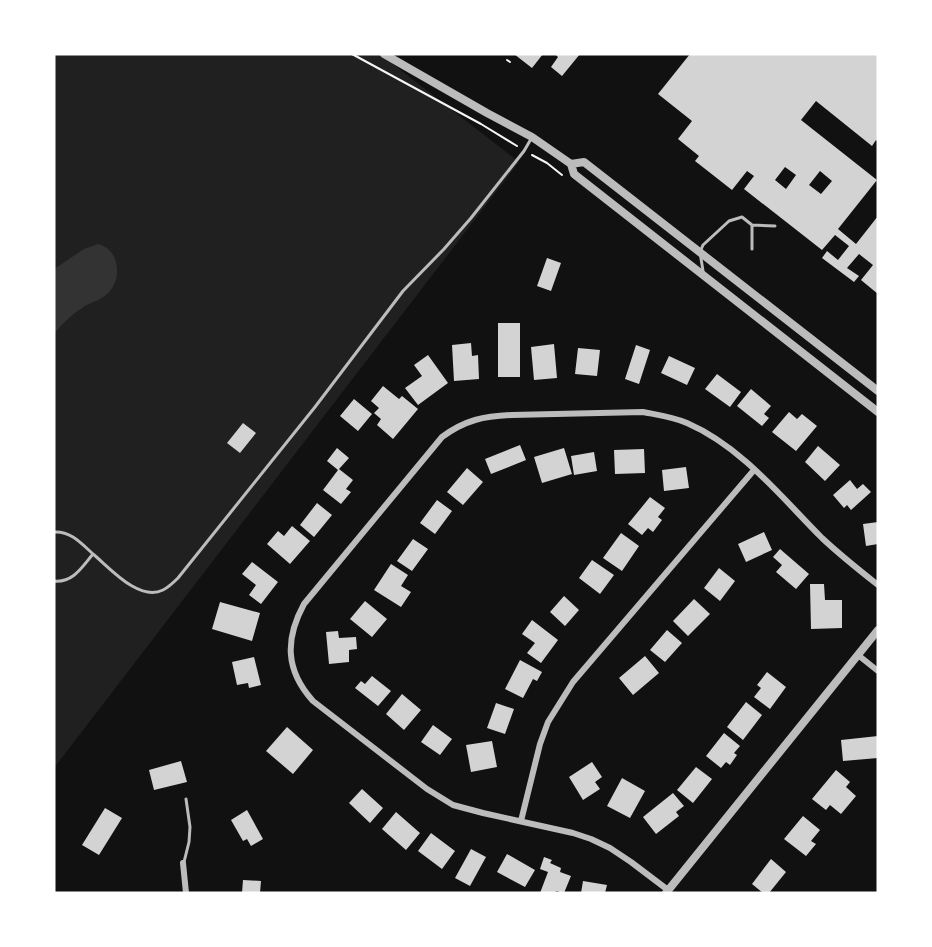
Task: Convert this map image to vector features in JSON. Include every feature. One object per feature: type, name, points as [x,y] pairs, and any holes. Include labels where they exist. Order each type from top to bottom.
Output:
[{"type":"street","points":[[384,54],[532,137],[571,164],[574,174],[878,412]]},
{"type":"street","points":[[571,164],[584,162],[878,391]]},
{"type":"street","points":[[878,585],[823,538],[778,491],[730,449],[706,432],[685,422],[643,412],[478,418],[455,428],[436,444],[304,604],[292,632],[292,656],[297,678],[313,701],[427,789],[453,805],[591,839],[631,862],[667,892],[878,630]]},
{"type":"street","points":[[521,821],[540,744],[548,722],[573,682],[754,470]]},
{"type":"street","points":[[858,655],[878,671]]},
{"type":"street","points":[[183,863],[186,893]]},
{"type":"lane","points":[[54,532],[69,534],[121,578],[147,593],[163,590],[178,578],[315,407],[403,291],[471,218],[525,151],[532,137]]},
{"type":"lane","points":[[703,275],[700,252],[703,245],[729,221],[742,217],[752,225],[775,226]]},
{"type":"lane","points":[[752,225],[752,249]]},
{"type":"lane","points":[[54,581],[60,582],[73,577],[93,554]]},
{"type":"lane","points":[[183,863],[189,842],[190,827],[186,798]]},
{"type":"path","points":[[352,54],[481,124]]},
{"type":"shaded area","points":[[54,54],[380,54],[519,162],[54,768]]},
{"type":"shaded area","points":[[98,244],[108,249],[115,259],[117,275],[114,285],[103,297],[84,306],[74,314],[54,334],[54,269],[84,249]]},
{"type":"building","points":[[514,54],[543,54],[532,68]]},
{"type":"building","points":[[555,54],[580,54],[562,76],[551,67],[558,57]]},
{"type":"building","points":[[690,54],[878,54],[878,142],[876,140],[872,146],[816,101],[801,120],[877,180],[838,229],[856,244],[878,216],[878,294],[861,280],[873,265],[859,254],[847,268],[859,276],[854,282],[822,258],[827,251],[838,260],[849,246],[835,235],[822,250],[744,189],[754,176],[747,171],[732,190],[695,161],[699,156],[678,139],[692,121],[658,94]],"holes":[[[785,167],[796,175],[786,189],[775,180]],[[820,171],[832,181],[821,194],[809,185]]]},
{"type":"building","points":[[547,258],[561,263],[551,291],[537,286]]},
{"type":"building","points":[[498,323],[520,323],[520,377],[498,377]]},
{"type":"building","points":[[471,343],[472,356],[478,355],[479,379],[454,381],[452,345]]},
{"type":"building","points":[[554,344],[557,378],[534,380],[531,347]]},
{"type":"building","points":[[636,345],[650,350],[639,384],[625,379]]},
{"type":"building","points":[[578,348],[600,350],[597,376],[575,374]]},
{"type":"building","points":[[428,355],[448,383],[418,405],[405,388],[422,376],[414,365]]},
{"type":"building","points":[[669,356],[695,368],[687,385],[661,373]]},
{"type":"building","points":[[717,374],[741,392],[730,407],[705,389]]},
{"type":"building","points":[[383,386],[399,399],[402,396],[418,409],[393,439],[377,425],[381,419],[374,413],[379,408],[371,401]]},
{"type":"building","points":[[751,389],[771,406],[764,414],[769,418],[762,426],[737,406]]},
{"type":"building","points":[[354,399],[372,414],[358,431],[340,416]]},
{"type":"building","points":[[789,412],[797,419],[802,414],[817,426],[796,451],[772,432]]},
{"type":"building","points":[[243,423],[256,433],[240,453],[227,443]]},
{"type":"building","points":[[520,445],[526,460],[491,474],[485,459]]},
{"type":"building","points":[[818,446],[840,465],[825,481],[805,462]]},
{"type":"building","points":[[337,448],[349,458],[339,469],[353,480],[346,489],[351,492],[341,504],[323,490],[338,470],[327,461]]},
{"type":"building","points":[[564,448],[572,474],[542,483],[534,457]]},
{"type":"building","points":[[644,449],[645,473],[615,474],[614,450]]},
{"type":"building","points":[[594,452],[597,471],[574,475],[571,456]]},
{"type":"building","points":[[686,467],[689,488],[664,491],[662,470]]},
{"type":"building","points":[[467,468],[483,482],[463,505],[447,492]]},
{"type":"building","points":[[850,480],[857,489],[863,484],[871,492],[851,510],[847,505],[844,508],[833,495]]},
{"type":"building","points":[[650,497],[665,508],[658,517],[662,520],[653,532],[648,528],[642,535],[628,524]]},
{"type":"building","points":[[437,500],[452,511],[435,534],[420,523]]},
{"type":"building","points":[[317,503],[332,515],[314,537],[300,525]]},
{"type":"building","points":[[878,522],[878,544],[866,546],[863,524]]},
{"type":"building","points":[[292,526],[310,541],[290,564],[267,544],[278,531],[284,536]]},
{"type":"building","points":[[764,532],[772,550],[746,562],[738,544]]},
{"type":"building","points":[[621,533],[639,546],[622,571],[603,558]]},
{"type":"building","points":[[413,539],[428,549],[412,571],[397,561]]},
{"type":"building","points":[[780,549],[809,574],[796,589],[776,572],[782,565],[773,557]]},
{"type":"building","points":[[592,560],[614,575],[600,594],[579,578]]},
{"type":"building","points":[[252,562],[278,582],[261,604],[249,595],[256,585],[242,574]]},
{"type":"building","points":[[391,564],[408,575],[401,586],[411,592],[401,607],[374,590]]},
{"type":"building","points":[[719,568],[735,581],[720,601],[704,588]]},
{"type":"building","points":[[810,584],[824,584],[825,600],[842,600],[842,628],[811,629]]},
{"type":"building","points":[[564,596],[579,610],[565,626],[550,612]]},
{"type":"building","points":[[694,599],[710,614],[688,636],[673,621]]},
{"type":"building","points":[[365,601],[387,619],[372,637],[350,619]]},
{"type":"building","points":[[220,602],[260,613],[252,641],[212,629]]},
{"type":"building","points":[[532,620],[558,640],[541,663],[527,653],[535,643],[522,634]]},
{"type":"building","points":[[667,630],[682,643],[665,662],[650,650]]},
{"type":"building","points":[[338,631],[339,638],[356,637],[357,649],[349,650],[349,662],[329,664],[326,632]]},
{"type":"building","points":[[645,656],[659,673],[633,695],[619,678]]},
{"type":"building","points":[[254,657],[261,685],[249,688],[248,683],[237,685],[232,662]]},
{"type":"building","points":[[520,660],[542,672],[537,681],[533,679],[523,698],[505,689]]},
{"type":"building","points":[[767,672],[786,687],[770,709],[754,697],[761,688],[757,685]]},
{"type":"building","points":[[372,676],[391,691],[378,706],[355,688],[361,681],[365,684]]},
{"type":"building","points":[[402,694],[421,710],[404,730],[386,714]]},
{"type":"building","points":[[746,702],[762,715],[743,740],[727,727]]},
{"type":"building","points":[[496,703],[514,709],[505,734],[487,728]]},
{"type":"building","points":[[433,725],[452,739],[440,755],[421,742]]},
{"type":"building","points":[[287,727],[313,750],[293,774],[266,751]]},
{"type":"building","points":[[724,733],[740,746],[734,753],[737,755],[730,765],[726,762],[721,768],[706,756]]},
{"type":"building","points":[[878,736],[878,758],[843,761],[841,740]]},
{"type":"building","points":[[492,741],[497,767],[471,772],[466,745]]},
{"type":"building","points":[[181,761],[187,782],[154,790],[149,770]]},
{"type":"building","points":[[592,762],[602,777],[595,782],[600,789],[583,800],[569,777]]},
{"type":"building","points":[[696,767],[712,779],[693,803],[677,790]]},
{"type":"building","points":[[836,770],[850,782],[846,787],[856,796],[841,814],[830,805],[826,810],[812,799]]},
{"type":"building","points":[[622,778],[645,791],[630,818],[607,806]]},
{"type":"building","points":[[362,789],[383,808],[370,823],[349,803]]},
{"type":"building","points":[[673,793],[684,806],[676,812],[679,816],[656,834],[643,817]]},
{"type":"building","points":[[105,808],[122,818],[99,855],[82,845]]},
{"type":"building","points":[[247,810],[263,839],[251,846],[247,839],[243,841],[231,820]]},
{"type":"building","points":[[396,812],[420,833],[406,850],[382,829]]},
{"type":"building","points":[[803,816],[820,830],[811,841],[816,844],[806,856],[784,839]]},
{"type":"building","points":[[431,833],[455,851],[442,869],[418,851]]},
{"type":"building","points":[[471,849],[486,857],[470,886],[455,878]]},
{"type":"building","points":[[507,854],[535,870],[525,887],[497,872]]},
{"type":"building","points":[[544,857],[552,860],[550,863],[561,868],[560,872],[571,876],[564,893],[556,891],[555,893],[540,893],[548,872],[540,869]]},
{"type":"building","points":[[771,859],[786,872],[769,893],[763,893],[752,884]]},
{"type":"building","points":[[243,880],[261,881],[260,893],[242,893]]},
{"type":"building","points":[[583,881],[607,885],[605,893],[581,893]]}]
